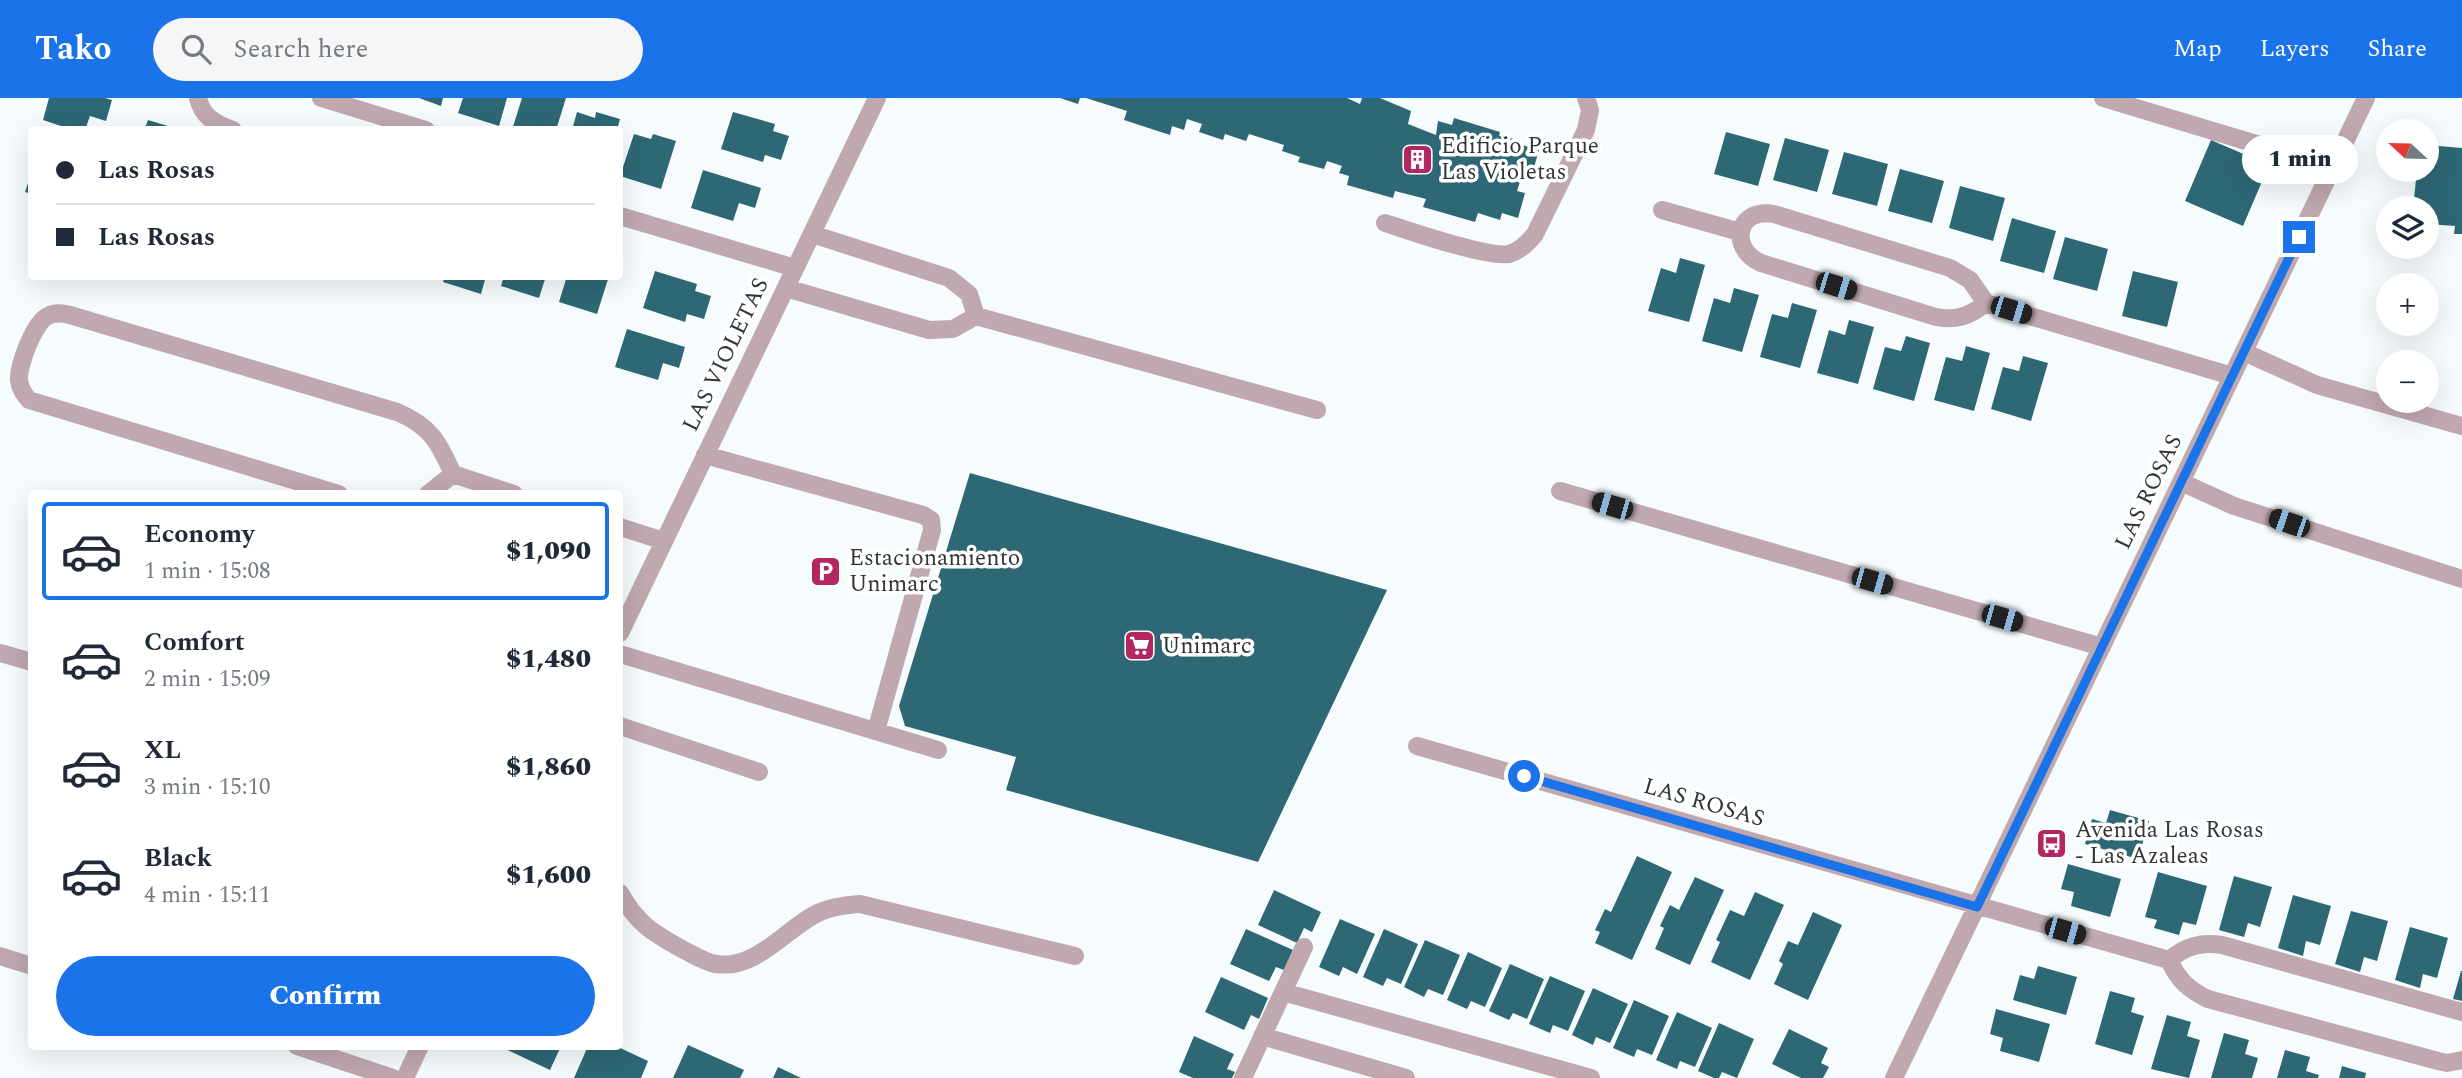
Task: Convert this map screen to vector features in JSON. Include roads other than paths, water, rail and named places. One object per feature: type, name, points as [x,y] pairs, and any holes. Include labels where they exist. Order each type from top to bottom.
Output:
[{"type":"street","points":[[198,98],[205,114],[214,123],[222,126]]},
{"type":"street","points":[[321,98],[413,126]]},
{"type":"street","name":"LAS VIOLETAS","points":[[623,627],[877,98]]},
{"type":"street","points":[[1385,223],[1483,252],[1516,252],[1535,234],[1586,130],[1590,110],[1586,98]]},
{"type":"street","points":[[2103,98],[2333,167]]},
{"type":"street","name":"LAS ROSAS","points":[[1894,1078],[2366,98]]},
{"type":"street","points":[[1662,210],[1740,232]]},
{"type":"street","points":[[1986,303],[1968,316],[1946,319],[1936,317],[1761,263],[1744,251],[1740,232],[1744,223],[1752,216],[1759,213],[1774,214],[1950,268],[1970,280],[1986,303],[2232,376]]},
{"type":"street","points":[[623,217],[795,268]]},
{"type":"street","points":[[812,234],[948,278],[969,295],[976,316]]},
{"type":"street","points":[[786,288],[929,330],[953,329],[976,316],[1317,410]]},
{"type":"street","points":[[326,490],[29,400],[23,393],[19,376],[33,331],[46,316],[70,314],[397,412],[424,426],[433,435],[453,474],[502,490]]},
{"type":"street","points":[[2244,352],[2317,385],[2462,426]]},
{"type":"street","points":[[705,455],[923,515],[931,520],[932,530],[876,731]]},
{"type":"street","points":[[433,490],[453,474]]},
{"type":"street","points":[[2181,482],[2234,506],[2462,579]]},
{"type":"street","points":[[1560,491],[2102,647]]},
{"type":"street","points":[[623,528],[664,541]]},
{"type":"street","points":[[0,653],[28,661]]},
{"type":"street","points":[[623,655],[938,750]]},
{"type":"street","points":[[623,727],[759,772]]},
{"type":"street","name":"LAS ROSAS","points":[[1417,746],[1977,907]]},
{"type":"street","points":[[623,898],[633,914],[652,933],[716,964],[745,961],[830,907],[860,904],[1075,956]]},
{"type":"street","points":[[1977,907],[2169,960],[2183,984],[2208,999],[2438,1061],[2447,1063],[2462,1060]]},
{"type":"street","points":[[2169,960],[2190,946],[2206,943],[2222,945],[2462,1012]]},
{"type":"street","points":[[1242,1078],[1304,947]]},
{"type":"street","points":[[0,956],[28,965]]},
{"type":"street","points":[[1283,992],[1591,1078]]},
{"type":"street","points":[[1262,1036],[1406,1078]]},
{"type":"street","points":[[309,1050],[393,1078]]},
{"type":"street","points":[[405,1078],[418,1050]]},
{"type":"place","name":"Edificio Parque Las Violetas","points":[[1418,159]]},
{"type":"place","name":"Estacionamiento Unimarc","points":[[826,571]]},
{"type":"place","name":"Unimarc","points":[[1139,646]]},
{"type":"place","name":"Avenida Las Rosas - Las Azaleas","points":[[2052,843]]}]
